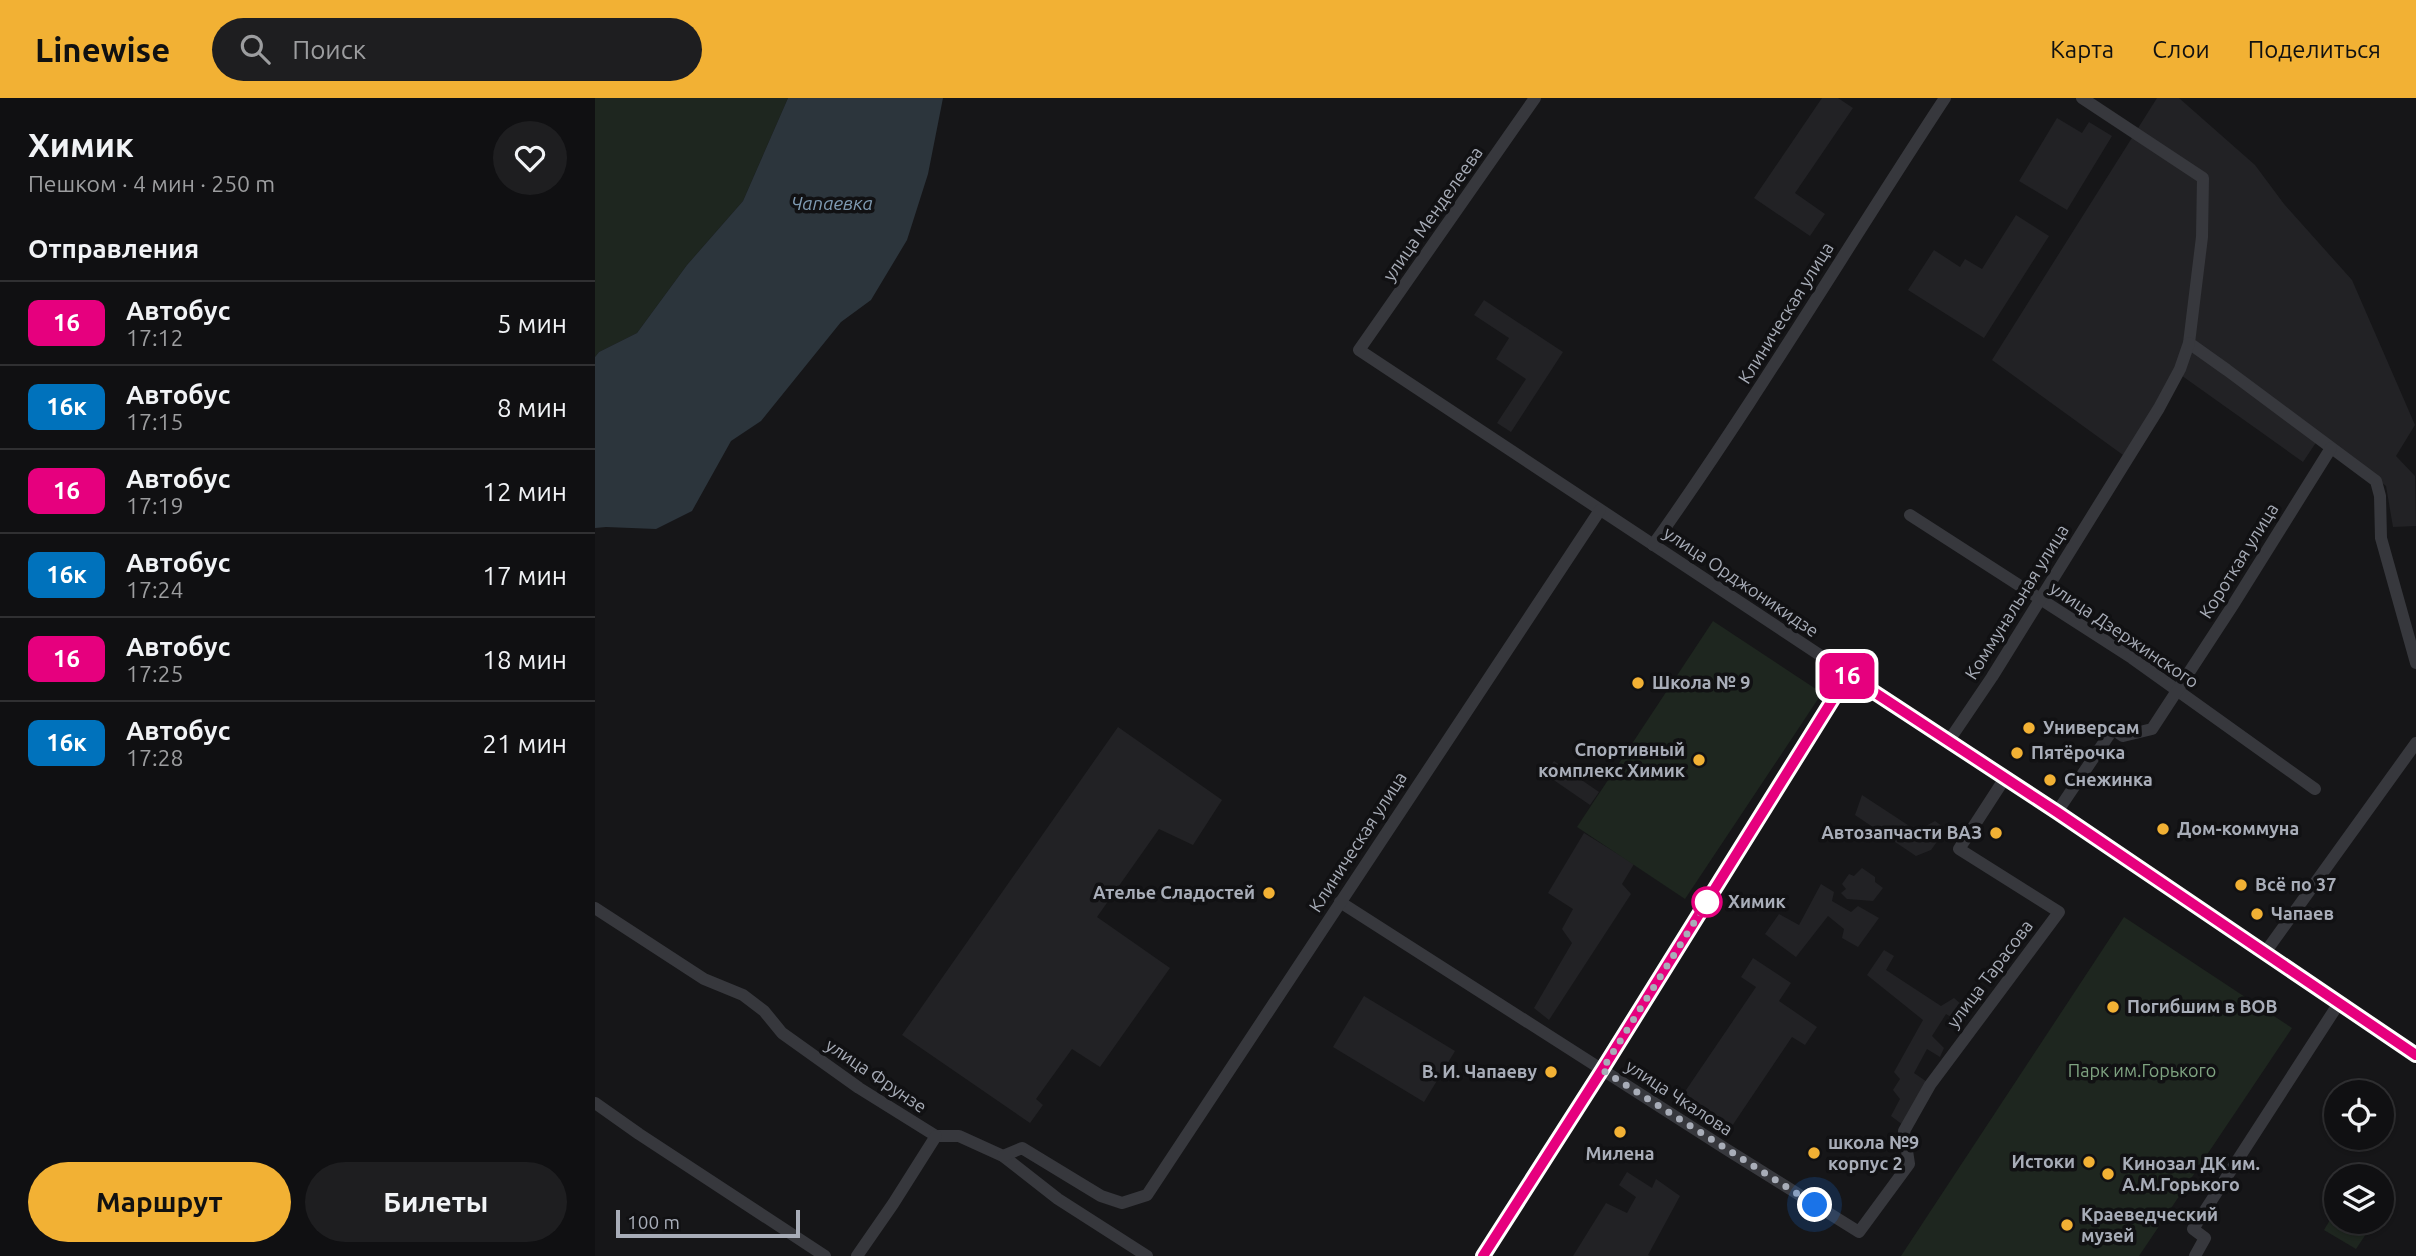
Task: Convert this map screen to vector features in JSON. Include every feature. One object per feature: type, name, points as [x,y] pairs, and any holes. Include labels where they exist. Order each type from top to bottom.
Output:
[{"type":"street","name":"улица Менделеева","points":[[1359,350],[1535,98]]},
{"type":"street","name":"Клиническая улица","points":[[1653,545],[1717,454],[1945,98]]},
{"type":"street","name":"Коммунальная улица","points":[[1948,742],[2159,408],[2180,369],[2189,343],[2202,237],[2203,178],[2082,98]]},
{"type":"street","points":[[2189,343],[2376,481],[2380,496],[2381,538],[2416,663]]},
{"type":"street","name":"улица Орджоникидзе","points":[[1359,350],[2057,812],[2416,1055]]},
{"type":"street","name":"Короткая улица","points":[[2057,812],[2113,729],[2123,736],[2152,729],[2234,605],[2331,448]]},
{"type":"street","name":"Клиническая улица","points":[[1003,1156],[1022,1148],[1101,1196],[1122,1203],[1147,1195],[1600,510]]},
{"type":"street","name":"улица Дзержинского","points":[[1910,515],[2132,658],[2315,789]]},
{"type":"street","points":[[1483,1256],[1848,675]]},
{"type":"street","points":[[2264,954],[2416,743]]},
{"type":"street","name":"улица Тарасова","points":[[1859,1232],[1909,1164],[1904,1131],[1930,1085],[2059,912],[1959,849],[2005,778]]},
{"type":"street","name":"улица Чкалова","points":[[1340,902],[1859,1232]]},
{"type":"street","name":"улица Фрунзе","points":[[595,908],[704,979],[743,995],[764,1011],[782,1033],[859,1088],[936,1136],[959,1136],[1003,1156],[1058,1199],[1147,1256]]},
{"type":"street","points":[[2195,1256],[2205,1238],[2193,1229],[2339,1003]]},
{"type":"street","points":[[595,1102],[639,1134],[825,1256]]},
{"type":"street","points":[[857,1256],[936,1136]]},
{"type":"shaded area","points":[[1822,98],[1838,98],[1853,108],[1795,193],[1825,214],[1810,236],[1754,198]]},
{"type":"shaded area","points":[[2157,98],[2179,98],[2255,165],[2284,204],[2352,280],[2415,425],[2396,456],[2415,476],[2416,526],[2393,527],[2386,486],[2321,435],[2303,462],[2178,373],[2123,455],[1992,360]]},
{"type":"shaded area","points":[[2057,118],[2082,133],[2089,122],[2112,136],[2067,210],[2019,181]]},
{"type":"shaded area","points":[[2016,215],[2049,236],[1984,338],[1908,290],[1934,250],[1960,267],[1965,259],[1982,269]]},
{"type":"shaded area","points":[[1484,300],[1563,352],[1511,432],[1497,423],[1526,379],[1496,359],[1509,338],[1474,315]]},
{"type":"shaded area","points":[[1118,727],[1222,800],[1193,845],[1159,829],[1097,917],[1170,968],[1100,1067],[1072,1049],[1036,1099],[1043,1105],[1030,1123],[902,1035]]},
{"type":"shaded area","points":[[1554,761],[1599,792],[1590,805],[1545,774]]},
{"type":"shaded area","points":[[1862,795],[1917,831],[1935,821],[1946,829],[1931,850],[1916,856],[1855,815]]},
{"type":"shaded area","points":[[1584,833],[1634,864],[1622,884],[1631,894],[1549,1020],[1534,1008],[1572,943],[1562,929],[1573,909],[1548,893]]},
{"type":"shaded area","points":[[1862,868],[1875,877],[1875,882],[1883,888],[1873,901],[1847,899],[1841,893],[1846,889],[1842,884],[1849,874],[1854,876]]},
{"type":"shaded area","points":[[1821,884],[1834,892],[1832,901],[1851,912],[1858,906],[1879,918],[1858,947],[1842,938],[1844,929],[1828,916],[1796,957],[1765,934],[1779,914],[1799,925]]},
{"type":"shaded area","points":[[1884,950],[1894,956],[1886,970],[1941,1006],[1954,998],[1971,1013],[1963,1024],[1946,1014],[1932,1036],[1944,1048],[1940,1057],[1927,1049],[1914,1073],[1930,1084],[1903,1125],[1891,1116],[1900,1099],[1893,1090],[1900,1079],[1894,1072],[1923,1020],[1867,975]]},
{"type":"shaded area","points":[[1753,958],[1791,983],[1779,1001],[1817,1027],[1805,1045],[1792,1037],[1732,1126],[1684,1093],[1756,987],[1741,977]]},
{"type":"shaded area","points":[[1364,996],[1455,1051],[1424,1102],[1333,1047]]},
{"type":"shaded area","points":[[1627,1172],[1652,1188],[1656,1179],[1680,1196],[1648,1255],[1650,1256],[1573,1256],[1606,1203],[1627,1213],[1636,1197],[1619,1185]]},
{"type":"green space","points":[[595,98],[788,98],[743,201],[687,265],[637,333],[599,352],[595,357]]},
{"type":"green space","name":"Спортивный комплекс Химик","points":[[1713,621],[1822,693],[1685,899],[1577,827]]},
{"type":"green space","name":"Парк им.Горького","points":[[2124,917],[2292,1028],[2139,1256],[1901,1256]]},
{"type":"green space","points":[[2331,1234],[2366,1234],[2356,1249]]},
{"type":"water","name":"Чапаевка","points":[[788,98],[943,98],[928,174],[907,240],[871,300],[841,322],[761,421],[731,441],[692,511],[656,529],[595,528],[595,357],[599,352],[637,333],[687,265],[743,201]]},
{"type":"bus line","name":"16","points":[[1483,1256],[1848,675],[2057,812],[2416,1055]]},
{"type":"place","name":"Школа № 9","points":[[1638,683]]},
{"type":"place","name":"Универсам","points":[[2029,728]]},
{"type":"place","name":"Пятёрочка","points":[[2017,753]]},
{"type":"place","name":"Спортивный комплекс Химик","points":[[1699,760]]},
{"type":"place","name":"Снежинка","points":[[2050,780]]},
{"type":"place","name":"Дом-коммуна","points":[[2163,829]]},
{"type":"place","name":"Автозапчасти ВАЗ","points":[[1996,833]]},
{"type":"place","name":"Всё по 37","points":[[2241,885]]},
{"type":"place","name":"Ателье Сладостей","points":[[1269,893]]},
{"type":"place","name":"Химик","points":[[1707,902]]},
{"type":"place","name":"Чапаев","points":[[2257,914]]},
{"type":"place","name":"Погибшим в ВОВ","points":[[2113,1007]]},
{"type":"place","name":"В. И. Чапаеву","points":[[1551,1072]]},
{"type":"place","name":"Милена","points":[[1620,1132]]},
{"type":"place","name":"школа №9 корпус 2","points":[[1814,1153]]},
{"type":"place","name":"Истоки","points":[[2089,1162]]},
{"type":"place","name":"Кинозал ДК им. А.М.Горького","points":[[2108,1174]]},
{"type":"place","name":"Краеведческий музей","points":[[2067,1225]]},
{"type":"route","points":[[1707,902],[1602,1070],[1815,1205]]}]
